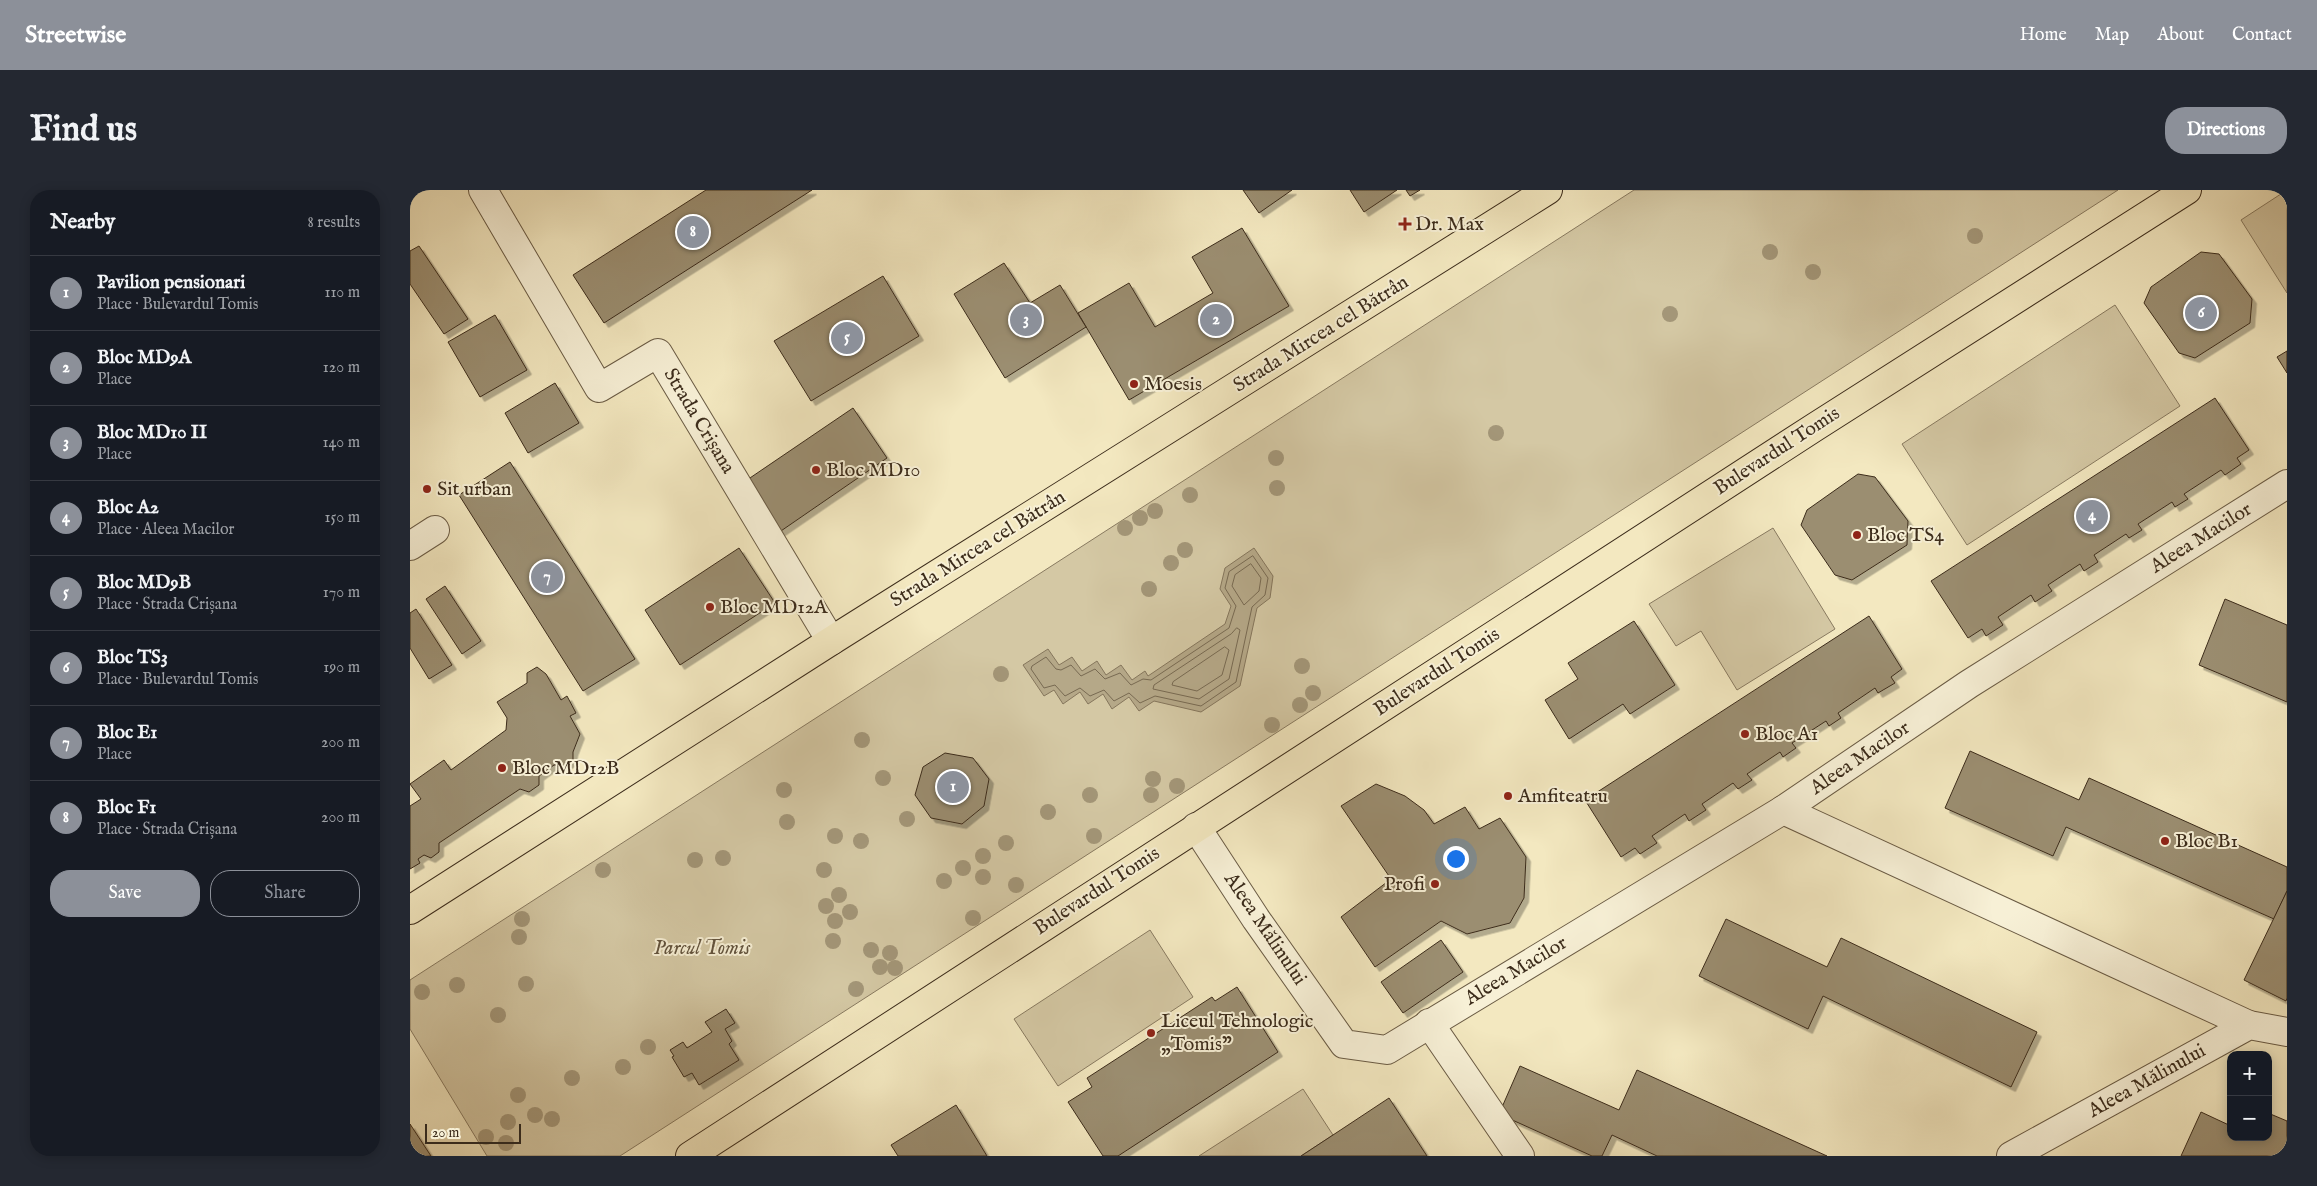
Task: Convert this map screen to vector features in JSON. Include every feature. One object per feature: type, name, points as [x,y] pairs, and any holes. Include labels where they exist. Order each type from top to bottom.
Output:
[{"type":"main road","name":"Strada Mircea cel Bătrân","points":[[410,910],[1548,190]]},
{"type":"main road","name":"Bulevardul Tomis","points":[[690,1156],[1806,432],[2187,190]]},
{"type":"street","name":"Strada Crișana","points":[[483,190],[600,388],[658,353],[831,642]]},
{"type":"street","name":"Aleea Macilor","points":[[1428,1023],[1783,810],[1969,684],[2287,484]]},
{"type":"street","points":[[410,546],[435,530]]},
{"type":"street","points":[[1783,810],[2249,1024],[2287,1032]]},
{"type":"street","name":"Aleea Mălinului","points":[[1196,827],[1256,919],[1344,1044],[1387,1050],[1428,1023]]},
{"type":"street","points":[[1428,1023],[1520,1156]]},
{"type":"street","name":"Aleea Mălinului","points":[[2011,1156],[2249,1024]]},
{"type":"green space","name":"Parcul Tomis","points":[[1634,190],[2118,190],[620,1156],[487,1156],[410,1029],[410,980]]},
{"type":"green space","points":[[2287,190],[2287,293],[2241,220]]},
{"type":"green space","points":[[2115,305],[2180,406],[1967,545],[1902,444]]},
{"type":"green space","points":[[1773,528],[1835,629],[1737,690],[1701,631],[1676,646],[1649,604]]},
{"type":"green space","points":[[1150,930],[1193,997],[1058,1086],[1014,1019]]},
{"type":"green space","points":[[1303,1089],[1333,1135],[1301,1156],[1199,1156]]},
{"type":"water","points":[[1254,548],[1273,576],[1270,598],[1257,608],[1240,686],[1201,712],[1154,701],[1139,711],[1129,697],[1112,709],[1103,694],[1088,704],[1080,692],[1063,704],[1054,690],[1044,696],[1023,665],[1048,649],[1059,665],[1072,657],[1082,671],[1097,661],[1106,675],[1121,665],[1132,680],[1145,671],[1148,676],[1225,624],[1231,606],[1220,589],[1225,568]]},
{"type":"building","points":[[706,190],[812,190],[604,323],[573,275]]},
{"type":"building","points":[[1243,190],[1292,190],[1259,213]]},
{"type":"building","points":[[1350,190],[1397,190],[1364,212]]},
{"type":"building","points":[[1406,190],[1420,190],[1410,196]]},
{"type":"building","points":[[1242,228],[1289,306],[1129,400],[1078,313],[1129,283],[1155,327],[1213,293],[1192,257]]},
{"type":"building","points":[[419,246],[468,319],[444,334],[410,284],[410,251]]},
{"type":"building","points":[[2201,252],[2219,254],[2252,299],[2250,323],[2195,358],[2179,353],[2144,303],[2151,287]]},
{"type":"building","points":[[1004,263],[1030,303],[1060,285],[1086,327],[1005,378],[954,294]]},
{"type":"building","points":[[883,276],[919,336],[811,401],[774,341]]},
{"type":"building","points":[[495,315],[527,370],[480,397],[448,342]]},
{"type":"building","points":[[2287,351],[2287,373],[2277,357]]},
{"type":"building","points":[[555,383],[579,423],[528,453],[505,413]]},
{"type":"building","points":[[2215,398],[2249,450],[2237,458],[2241,464],[2225,475],[2221,470],[2184,494],[2188,499],[2175,507],[2172,502],[2138,524],[2142,530],[2129,538],[2126,534],[2094,555],[2098,562],[2084,571],[2080,564],[2048,585],[2052,591],[2035,602],[2031,595],[1998,617],[2003,625],[1986,636],[1982,629],[1968,638],[1931,581]]},
{"type":"building","name":"Bloc MD10","points":[[853,408],[887,458],[778,533],[744,482]]},
{"type":"building","points":[[510,462],[635,659],[583,691],[459,495]]},
{"type":"building","name":"Bloc TS4","points":[[1858,474],[1875,477],[1908,521],[1907,545],[1852,580],[1835,575],[1801,525],[1807,510]]},
{"type":"building","name":"Bloc MD12A","points":[[739,548],[775,603],[680,665],[645,610]]},
{"type":"building","points":[[445,586],[481,641],[462,654],[426,599]]},
{"type":"building","points":[[2225,599],[2287,625],[2287,702],[2199,665]]},
{"type":"building","points":[[416,609],[452,665],[429,679],[410,648],[410,613]]},
{"type":"building","name":"Bloc A1","points":[[1869,616],[1902,669],[1891,677],[1895,683],[1878,693],[1875,688],[1838,713],[1841,718],[1829,726],[1826,721],[1792,743],[1796,748],[1783,757],[1780,752],[1747,774],[1752,780],[1738,789],[1733,783],[1702,804],[1706,810],[1689,821],[1685,814],[1652,836],[1657,843],[1640,854],[1635,848],[1621,857],[1585,800]]},
{"type":"building","points":[[1634,621],[1675,685],[1630,714],[1623,704],[1569,739],[1545,700],[1578,679],[1568,663]]},
{"type":"building","name":"Bloc MD12B","points":[[537,667],[546,674],[561,700],[567,696],[576,713],[570,716],[580,734],[573,752],[573,760],[565,766],[554,765],[539,776],[539,785],[529,792],[520,789],[439,843],[439,852],[431,858],[424,855],[418,859],[420,863],[410,869],[410,806],[421,799],[410,784],[444,760],[451,770],[506,730],[507,718],[497,702],[527,683],[527,673]]},
{"type":"building","name":"Bloc B1","points":[[1970,751],[2079,800],[2089,778],[2287,867],[2287,891],[2274,919],[2066,827],[2053,856],[1945,808]]},
{"type":"building","points":[[945,753],[973,758],[989,779],[984,806],[962,824],[931,818],[915,795],[923,767]]},
{"type":"building","points":[[1376,784],[1405,796],[1424,810],[1434,824],[1465,807],[1479,829],[1500,818],[1526,857],[1524,898],[1510,923],[1467,934],[1441,921],[1375,967],[1341,917],[1391,879],[1341,806]]},
{"type":"building","points":[[2287,891],[2287,998],[2286,1001],[2244,980]]},
{"type":"building","points":[[1726,919],[1827,967],[1841,938],[2037,1032],[2011,1087],[1823,996],[1808,1029],[1699,976]]},
{"type":"building","points":[[1441,940],[1463,972],[1403,1013],[1381,982]]},
{"type":"building","points":[[1237,987],[1278,1052],[1118,1156],[1103,1156],[1068,1102],[1092,1087],[1087,1078],[1212,997],[1215,1001]]},
{"type":"building","points":[[726,1009],[735,1023],[725,1029],[732,1041],[729,1044],[739,1060],[699,1085],[692,1073],[684,1077],[670,1050],[683,1042],[687,1048],[712,1032],[705,1022]]},
{"type":"building","points":[[1520,1066],[1619,1110],[1637,1070],[1827,1156],[1657,1156],[1612,1135],[1602,1156],[1592,1156],[1499,1114]]},
{"type":"building","points":[[1389,1098],[1427,1156],[1301,1156],[1333,1135]]},
{"type":"building","points":[[956,1105],[987,1156],[898,1156],[891,1145]]},
{"type":"building","points":[[2201,1112],[2227,1124],[2227,1141],[2272,1141],[2272,1115],[2287,1121],[2287,1156],[2181,1156]]},
{"type":"building","points":[[410,1124],[431,1156],[410,1156]]},
{"type":"place","name":"Dr. Max","points":[[1405,224]]},
{"type":"place","name":"Bloc F1","points":[[693,232]]},
{"type":"place","name":"Bloc TS3","points":[[2201,313]]},
{"type":"place","name":"Bloc MD10 II","points":[[1026,320]]},
{"type":"place","name":"Bloc MD9A","points":[[1216,320]]},
{"type":"place","name":"Bloc MD9B","points":[[847,338]]},
{"type":"place","name":"Moesis","points":[[1134,384]]},
{"type":"place","name":"Bloc MD10","points":[[816,470]]},
{"type":"place","name":"Sit urban","points":[[427,489]]},
{"type":"place","name":"Bloc A2","points":[[2092,516]]},
{"type":"place","name":"Bloc TS4","points":[[1857,535]]},
{"type":"place","name":"Bloc E1","points":[[547,577]]},
{"type":"place","name":"Bloc MD12A","points":[[710,607]]},
{"type":"place","name":"Bloc A1","points":[[1745,734]]},
{"type":"place","name":"Bloc MD12B","points":[[502,768]]},
{"type":"place","name":"Pavilion pensionari","points":[[953,787]]},
{"type":"place","name":"Amfiteatru","points":[[1508,796]]},
{"type":"place","name":"Bloc B1","points":[[2165,841]]},
{"type":"place","name":"Profi","points":[[1435,884]]},
{"type":"place","name":"Liceul Tehnologic „Tomis”","points":[[1151,1033]]}]
